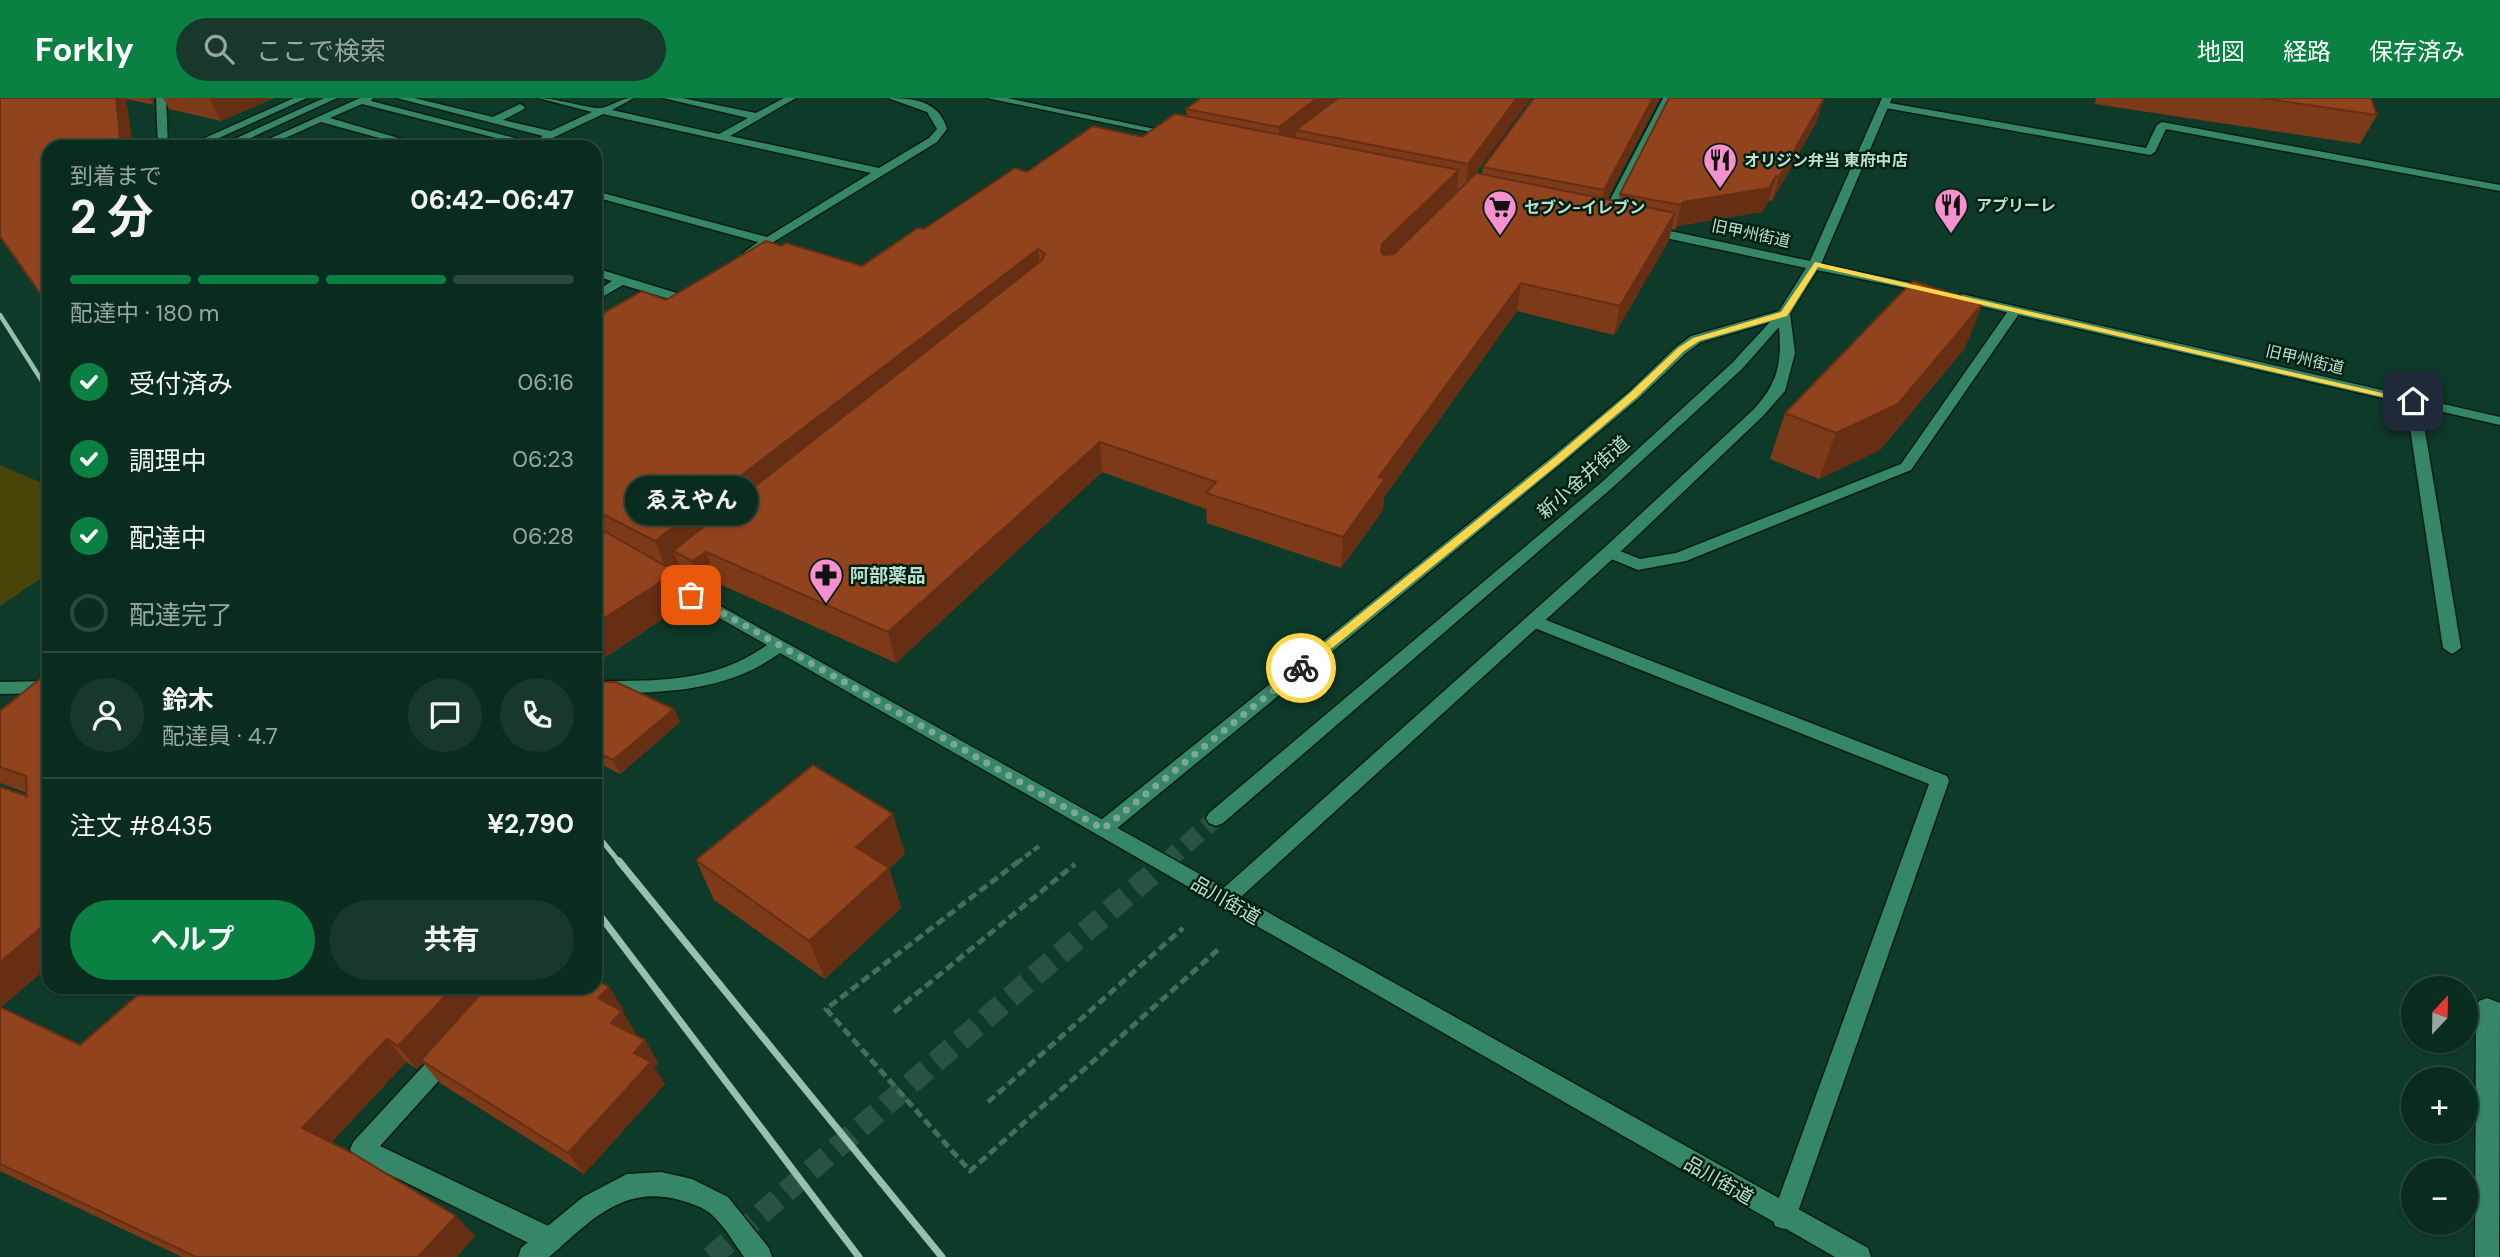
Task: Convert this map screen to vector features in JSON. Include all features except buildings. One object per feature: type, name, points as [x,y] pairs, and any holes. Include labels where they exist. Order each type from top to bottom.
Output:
[{"type":"main road","points":[[161,98],[163,140]]},
{"type":"main road","points":[[206,140],[302,98]]},
{"type":"main road","points":[[222,133],[241,139],[332,98]]},
{"type":"main road","points":[[402,98],[552,135]]},
{"type":"main road","points":[[436,106],[454,98]]},
{"type":"main road","points":[[543,98],[880,172]]},
{"type":"main road","points":[[542,140],[629,98]]},
{"type":"main road","points":[[668,98],[758,117]]},
{"type":"main road","points":[[721,137],[791,98]]},
{"type":"main road","points":[[733,262],[933,140],[942,129],[940,117],[929,108],[893,98]]},
{"type":"main road","points":[[992,98],[1190,138]]},
{"type":"main road","points":[[1605,221],[1668,98]]},
{"type":"main road","points":[[272,140],[364,100],[509,140]]},
{"type":"main road","points":[[1886,101],[2150,152],[2162,125],[2500,188]]},
{"type":"main road","name":"新小金井街道","points":[[1216,818],[1678,422],[1737,366],[1784,314],[1815,264],[1886,101]]},
{"type":"main road","points":[[493,121],[520,107]]},
{"type":"main road","points":[[320,119],[389,140]]},
{"type":"main road","points":[[602,196],[768,241]]},
{"type":"main road","points":[[1592,218],[1619,224]]},
{"type":"main road","name":"旧甲州街道","points":[[1632,226],[1815,264],[2500,421]]},
{"type":"main road","points":[[602,274],[676,297]]},
{"type":"main road","points":[[602,293],[622,281]]},
{"type":"main road","points":[[1611,552],[1638,565],[1680,557],[1906,467],[2015,311]]},
{"type":"main road","points":[[1103,829],[1558,459],[1634,395],[1681,350],[1696,339],[1784,314],[1788,353],[1779,391],[1611,552],[1225,899]]},
{"type":"main road","points":[[2413,401],[2452,648]]},
{"type":"main road","name":"品川街道","points":[[648,570],[674,578],[779,645],[1784,1217],[1859,1257]]},
{"type":"main road","points":[[1533,621],[1940,781],[1784,1217]]},
{"type":"main road","points":[[602,687],[633,687],[726,676],[755,663],[779,645]]},
{"type":"main road","points":[[0,688],[42,687]]},
{"type":"main road","points":[[9,705],[42,687]]},
{"type":"main road","points":[[2487,1257],[2487,1008],[2500,1013]]},
{"type":"main road","points":[[463,1038],[362,1149],[550,1240]]},
{"type":"main road","points":[[530,1257],[592,1205],[627,1186],[661,1184],[692,1191],[719,1205],[760,1257]]},
{"type":"path","points":[[1078,815],[826,1009],[970,1171],[1255,916]]},
{"type":"path","points":[[894,1012],[1082,858]]},
{"type":"path","points":[[988,1102],[1189,923]]},
{"type":"shaded area","points":[[0,465],[42,483],[42,578],[0,606]]},
{"type":"tunnel","points":[[1165,863],[1216,818]]},
{"type":"tunnel","points":[[711,1257],[1167,861]]},
{"type":"railway","points":[[0,315],[42,381]]},
{"type":"railway","points":[[602,841],[620,863]]},
{"type":"railway","points":[[619,861],[942,1257]]},
{"type":"railway","points":[[602,918],[859,1257]]},
{"type":"way so far","points":[[691,595],[1103,829],[1301,668]]},
{"type":"place","name":"オリジン弁当 東府中店","points":[[1720,190]]},
{"type":"place","name":"アプリーレ","points":[[1951,235]]},
{"type":"place","name":"セブン-イレブン","points":[[1500,237]]},
{"type":"place","name":"ゑえやん","points":[[691,595]]},
{"type":"place","name":"阿部薬品","points":[[826,605]]},
{"type":"route","points":[[1301,668],[1558,459],[1696,339],[1784,314],[1815,264],[2413,401]]}]
